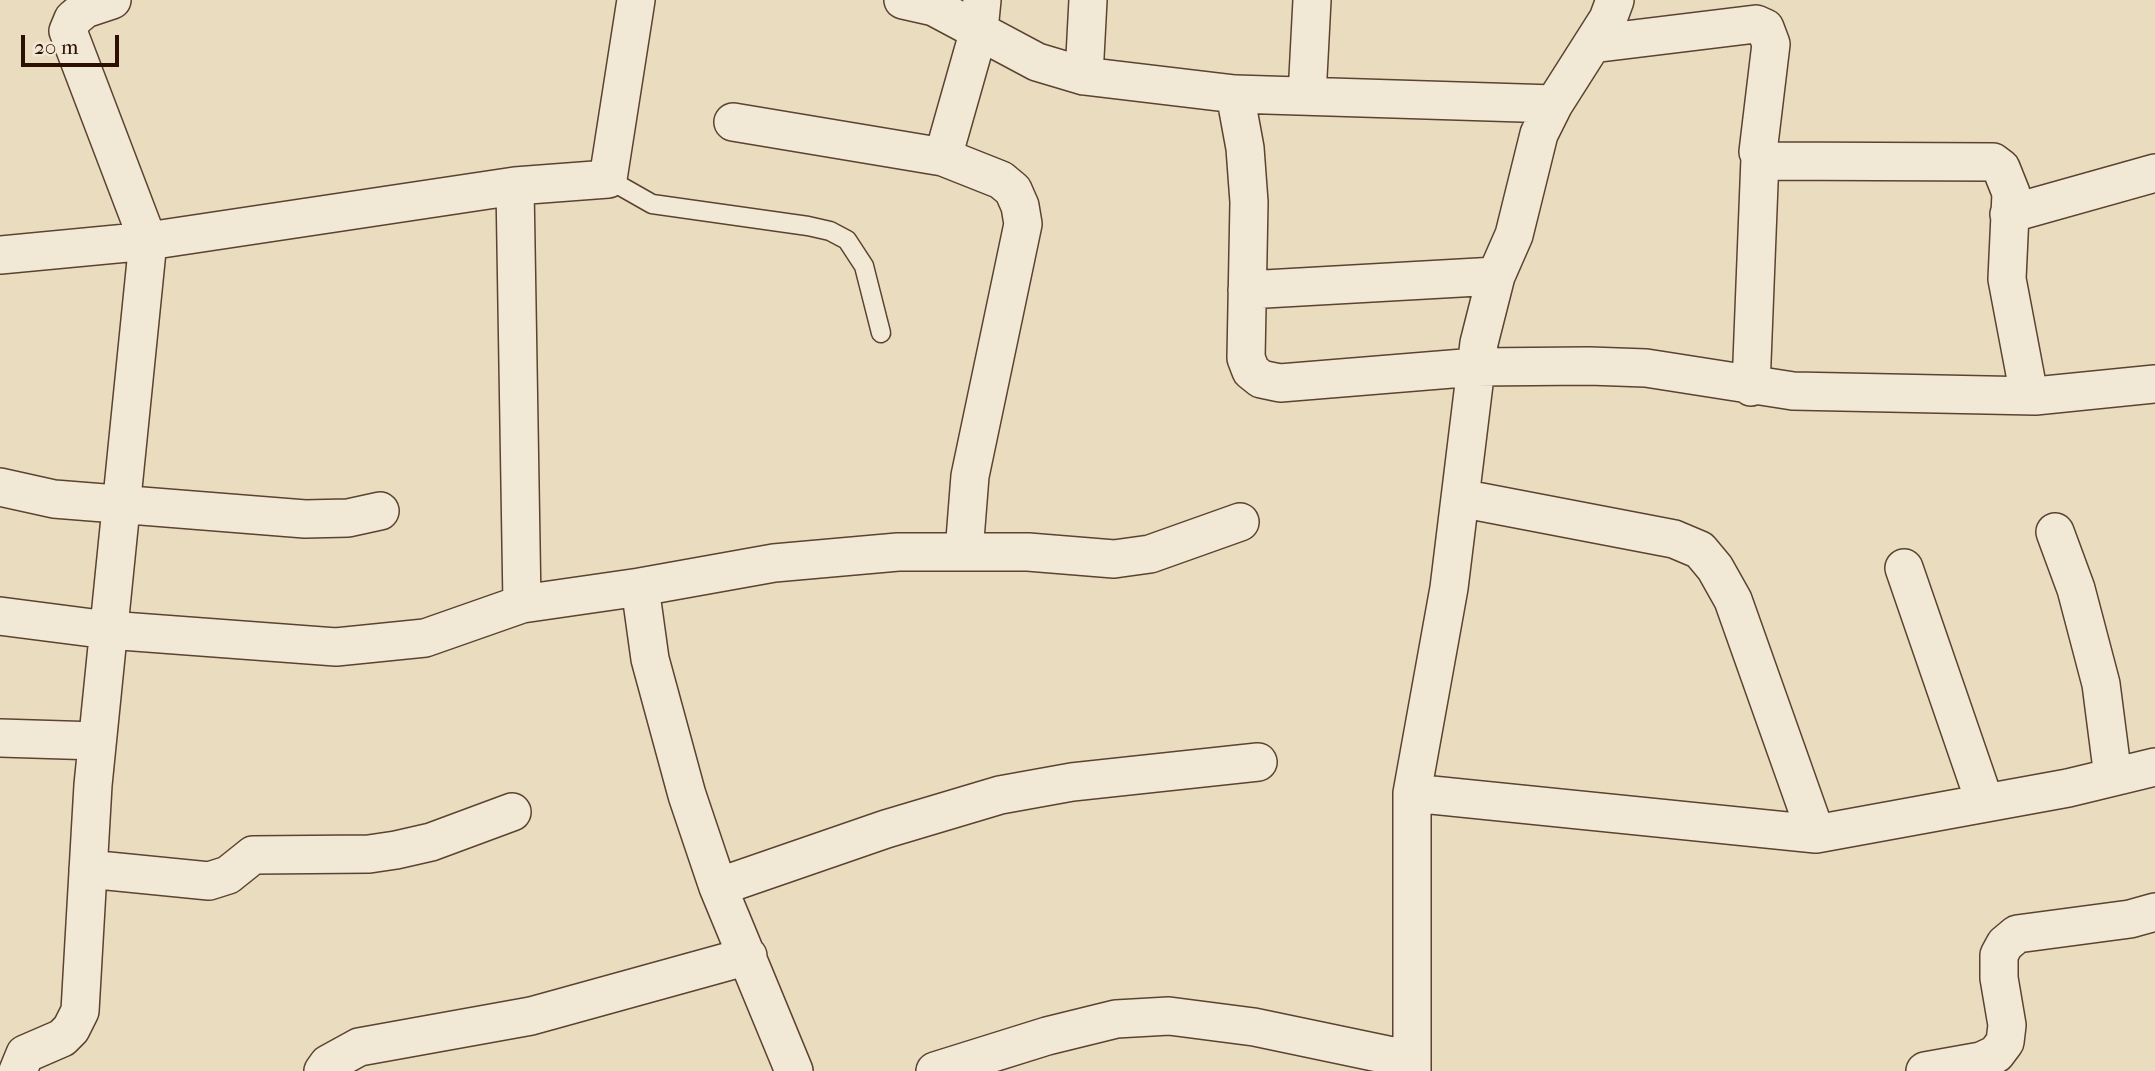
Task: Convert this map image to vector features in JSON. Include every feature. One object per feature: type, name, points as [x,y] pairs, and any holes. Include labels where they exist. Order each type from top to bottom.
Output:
[{"type":"street","points":[[62,16],[72,19],[85,9],[112,0]]},
{"type":"street","points":[[0,255],[148,241],[515,186],[608,179],[636,0]]},
{"type":"street","points":[[903,0],[981,15],[1037,62],[1084,76],[1235,93],[1553,104]]},
{"type":"street","points":[[1084,76],[1088,0]]},
{"type":"street","points":[[1307,96],[1312,0]]},
{"type":"street","points":[[935,1071],[1047,1036],[1116,1019],[1169,1016],[1254,1027],[1412,1066],[1412,793],[1448,588],[1479,343],[1496,276],[1514,235],[1539,134],[1553,104],[1608,19],[1615,0]]},
{"type":"street","points":[[943,157],[981,15]]},
{"type":"street","points":[[14,1060],[62,1038],[71,1029],[80,1011],[97,741],[148,241],[62,16]]},
{"type":"street","points":[[1592,44],[1745,23],[1765,28],[1771,44],[1760,158],[1751,387]]},
{"type":"street","points":[[1235,93],[1245,148],[1249,202],[1246,358],[1251,371],[1261,379],[1280,383],[1476,367],[1646,368],[1751,387],[1793,391],[2029,395],[2155,384]]},
{"type":"street","points":[[733,122],[943,157],[1001,180],[1013,190],[1020,206],[1023,224],[970,476],[964,552]]},
{"type":"street","points":[[1760,158],[1769,162],[1993,162],[2007,178],[2011,193],[2007,279],[2029,395]]},
{"type":"street","points":[[2009,214],[2155,173]]},
{"type":"street","points":[[515,186],[522,604]]},
{"type":"street","points":[[1247,290],[1496,276]]},
{"type":"street","points":[[0,488],[54,499],[121,502],[305,519],[348,518],[380,512]]},
{"type":"street","points":[[1460,498],[1674,538],[1700,550],[1715,568],[1733,600],[1816,834]]},
{"type":"street","points":[[0,616],[108,630],[298,646],[386,644],[425,638],[522,604],[640,587],[774,563],[898,552],[964,552],[1114,559],[1150,554],[1240,522]]},
{"type":"street","points":[[2055,532],[2076,589],[2101,684],[2113,777]]},
{"type":"street","points":[[1904,568],[1984,803]]},
{"type":"street","points":[[640,587],[650,659],[665,727],[718,887],[794,1071]]},
{"type":"street","points":[[0,738],[97,741]]},
{"type":"street","points":[[718,887],[886,829],[1000,795],[1072,782],[1258,762]]},
{"type":"street","points":[[1412,793],[1816,834],[1984,803],[2155,767]]},
{"type":"street","points":[[88,869],[209,881],[228,875],[253,855],[369,854],[397,850],[431,842],[512,812]]},
{"type":"street","points":[[1925,1071],[1981,1061],[1996,1054],[2006,1042],[2007,1025],[1999,978],[1999,955],[2004,944],[2017,934],[2117,921],[2155,912]]},
{"type":"street","points":[[323,1071],[335,1059],[359,1047],[531,1016],[748,956]]},
{"type":"lane","points":[[608,179],[652,204],[808,226],[831,231],[847,240],[864,266],[881,333]]}]
